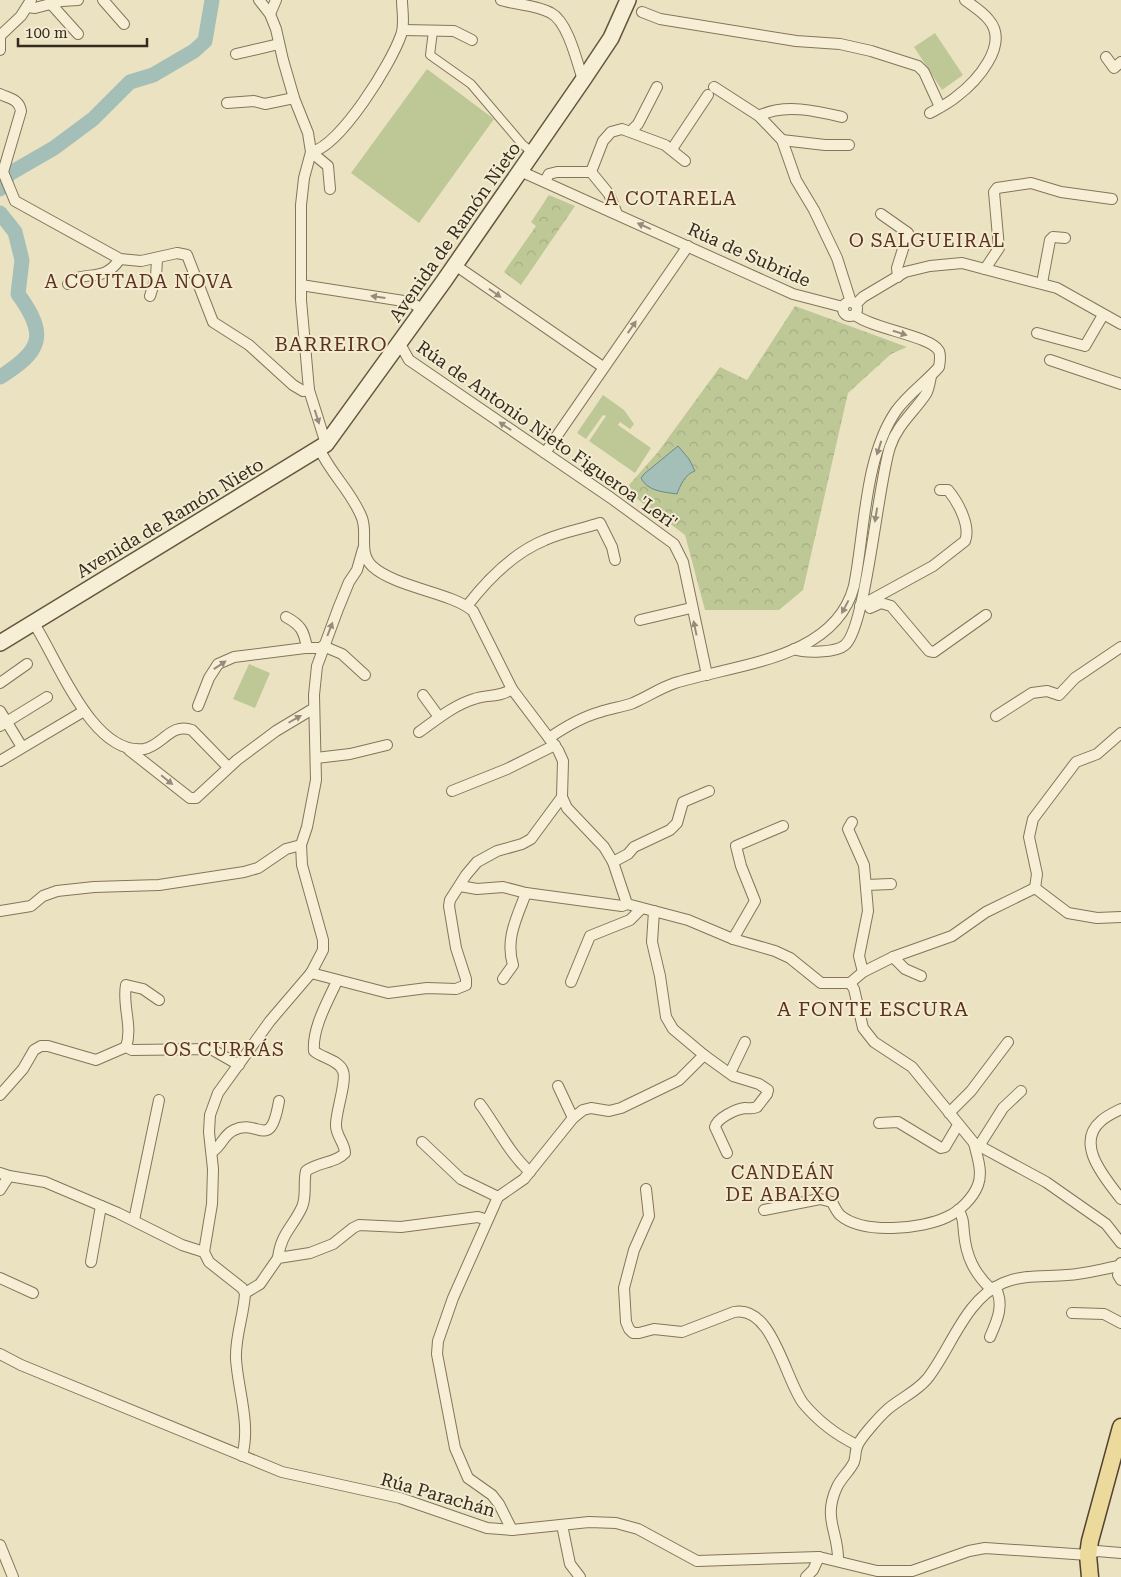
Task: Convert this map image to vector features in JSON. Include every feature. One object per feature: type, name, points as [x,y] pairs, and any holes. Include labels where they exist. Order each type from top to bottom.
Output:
[{"type":"main road","name":"Avenida de Ramón Nieto","points":[[0,643],[323,447],[400,344],[612,38],[628,0]]},
{"type":"main road","points":[[1090,1577],[1088,1555],[1094,1525],[1121,1427]]},
{"type":"street","points":[[0,50],[0,36],[29,3],[35,8],[78,0]]},
{"type":"street","points":[[103,0],[124,24]]},
{"type":"street","points":[[242,1456],[245,1435],[244,1414],[236,1358],[238,1331],[245,1293],[242,1288],[209,1262],[204,1252],[212,1204],[212,1152],[209,1132],[213,1104],[218,1093],[270,1022],[311,973],[323,945],[302,865],[301,845],[314,796],[316,758],[314,711],[317,666],[349,582],[357,570],[363,548],[363,521],[323,447],[309,390],[299,271],[301,205],[304,178],[311,152],[308,133],[294,98],[270,14],[259,0]]},
{"type":"street","points":[[270,14],[276,0]]},
{"type":"street","points":[[311,152],[320,149],[336,135],[364,101],[402,30],[402,0]]},
{"type":"street","points":[[501,0],[548,11],[556,16],[566,31],[583,80]]},
{"type":"street","points":[[930,113],[956,97],[974,80],[988,62],[995,44],[994,30],[990,21],[966,0]]},
{"type":"street","points":[[51,4],[78,34]]},
{"type":"street","points":[[642,12],[660,19],[796,41],[840,44],[918,66],[924,72],[940,107]]},
{"type":"street","points":[[402,30],[454,31],[472,40]]},
{"type":"street","points":[[433,30],[430,55],[471,84],[522,144],[533,152]]},
{"type":"street","points":[[236,54],[279,44]]},
{"type":"street","points":[[1106,57],[1114,68],[1121,62]]},
{"type":"street","points":[[631,131],[638,124],[656,87]]},
{"type":"street","points":[[452,791],[507,769],[552,741],[568,725],[601,711],[632,703],[677,682],[794,649],[831,627],[848,602],[855,577],[878,450],[897,410],[939,367],[940,358],[938,350],[933,345],[868,323],[851,307],[837,258],[814,210],[796,180],[782,140],[759,116],[711,91],[672,149]]},
{"type":"street","points":[[0,94],[15,100],[20,105],[21,111],[3,172],[15,201],[22,207],[120,259],[141,261],[177,253],[187,255],[213,322],[249,345],[293,385],[303,391],[309,390]]},
{"type":"street","points":[[227,103],[254,101],[265,104],[294,98]]},
{"type":"street","points":[[759,116],[777,109],[818,112],[842,117]]},
{"type":"street","points":[[591,172],[603,141],[611,132],[622,129],[672,149],[685,161]]},
{"type":"street","points":[[782,140],[825,145],[849,145]]},
{"type":"street","points":[[311,152],[328,166],[330,189]]},
{"type":"street","name":"Rúa de Subride","points":[[520,171],[793,294],[851,307]]},
{"type":"street","points":[[544,182],[547,176],[557,172],[591,172]]},
{"type":"street","points":[[591,172],[609,194],[617,214]]},
{"type":"street","points":[[985,269],[999,248],[994,192],[997,188],[1031,183],[1061,192],[1112,199]]},
{"type":"street","points":[[881,214],[908,233],[897,268],[898,277]]},
{"type":"street","points":[[1042,283],[1050,240],[1053,237],[1066,238]]},
{"type":"street","points":[[545,453],[688,246]]},
{"type":"street","points":[[150,296],[156,276],[156,258]]},
{"type":"street","points":[[68,284],[74,278],[105,274],[112,270],[120,259]]},
{"type":"street","points":[[851,307],[863,297],[905,272],[930,266],[962,263],[1042,283],[1070,295],[1121,324]]},
{"type":"street","points":[[455,265],[603,367]]},
{"type":"street","points":[[301,285],[410,302],[424,310]]},
{"type":"street","points":[[1037,333],[1085,346],[1104,315]]},
{"type":"street","name":"Rúa de Antonio Nieto Figueroa 'Leri'","points":[[400,344],[409,360],[674,544],[683,562],[691,608],[707,675]]},
{"type":"street","points":[[1050,360],[1121,384]]},
{"type":"street","points":[[794,649],[807,652],[845,646],[850,638],[859,610],[890,445],[899,427],[927,393],[931,376]]},
{"type":"street","points":[[859,610],[933,566],[965,541],[966,528],[956,499],[948,490],[940,490]]},
{"type":"street","points":[[467,606],[490,578],[515,558],[544,540],[575,530],[600,523],[612,547],[615,560]]},
{"type":"street","points":[[363,548],[373,566],[420,590],[467,606],[478,619],[512,690],[552,741],[563,761],[562,797],[568,808],[604,847],[613,862],[627,904]]},
{"type":"street","points":[[357,570],[373,566]]},
{"type":"street","points":[[859,610],[886,603],[929,651],[934,652],[986,615]]},
{"type":"street","points":[[640,620],[691,608]]},
{"type":"street","points":[[286,617],[298,623],[303,630],[307,648]]},
{"type":"street","points":[[33,622],[84,711],[109,739],[129,750],[190,798],[201,795],[228,767],[276,731],[311,710],[314,711]]},
{"type":"street","points":[[198,706],[209,678],[218,664],[234,657],[323,647],[342,654],[365,675]]},
{"type":"street","points":[[996,716],[1032,692],[1047,691],[1059,695],[1075,678],[1121,647]]},
{"type":"street","points":[[0,683],[27,664]]},
{"type":"street","points":[[419,732],[439,717],[473,699],[496,697],[512,690]]},
{"type":"street","points":[[423,695],[439,717]]},
{"type":"street","points":[[3,724],[47,698]]},
{"type":"street","points":[[0,711],[3,724],[22,747]]},
{"type":"street","points":[[0,761],[84,711]]},
{"type":"street","points":[[129,750],[146,749],[173,731],[185,728],[192,730],[228,767]]},
{"type":"street","points":[[1036,888],[1037,874],[1028,837],[1032,819],[1076,762],[1097,754],[1121,733]]},
{"type":"street","points":[[316,758],[350,754],[387,745]]},
{"type":"street","points":[[150,766],[149,752],[151,746]]},
{"type":"street","points":[[613,862],[628,854],[634,847],[670,830],[677,823],[683,802],[709,791]]},
{"type":"street","points":[[311,973],[388,993],[418,988],[456,990],[466,985],[466,979],[456,948],[449,906],[450,900],[477,862],[531,839],[562,797]]},
{"type":"street","points":[[852,822],[848,830],[864,865],[868,911],[859,956],[863,972]]},
{"type":"street","points":[[733,939],[755,901],[741,866],[736,846],[783,826]]},
{"type":"street","points":[[0,911],[30,906],[43,896],[57,892],[94,887],[159,885],[244,872],[258,868],[286,849],[301,845]]},
{"type":"street","points":[[866,885],[891,884]]},
{"type":"street","points":[[460,886],[477,890],[503,887],[526,893],[622,906],[627,904],[688,920],[733,939],[775,951],[790,958],[821,983],[850,983],[863,972],[893,958],[952,936],[986,912],[1036,888]]},
{"type":"street","points":[[1036,888],[1068,913],[1097,918],[1121,917]]},
{"type":"street","points":[[503,979],[513,965],[510,954],[511,932],[526,893]]},
{"type":"street","points":[[571,982],[590,936],[630,920],[641,909]]},
{"type":"street","points":[[654,911],[652,942],[660,976],[666,1017],[673,1029],[704,1055],[730,1073],[768,1090],[757,1107],[744,1108],[716,1123],[715,1128],[727,1153]]},
{"type":"street","points":[[893,958],[905,969],[921,976]]},
{"type":"street","points":[[245,1293],[260,1284],[278,1258],[279,1248],[289,1225],[302,1208],[306,1171],[314,1164],[341,1157],[345,1153],[345,1148],[336,1131],[338,1105],[344,1078],[343,1070],[314,1051],[320,1022],[337,980]]},
{"type":"street","points":[[850,983],[854,989],[863,1028],[874,1042],[912,1067],[958,1125],[977,1145],[1046,1182],[1106,1224],[1121,1243]]},
{"type":"street","points":[[126,1047],[129,1020],[124,996],[126,985],[143,989],[159,1000]]},
{"type":"street","points":[[730,1073],[745,1042]]},
{"type":"street","points":[[948,1112],[970,1091],[1008,1042]]},
{"type":"street","points":[[0,1095],[23,1070],[34,1050],[40,1046],[48,1046],[96,1060],[126,1047],[132,1050],[211,1048],[239,1065]]},
{"type":"street","points":[[512,1530],[500,1504],[492,1494],[468,1478],[454,1448],[437,1354],[438,1341],[453,1298],[483,1235],[487,1220],[498,1198],[524,1179],[573,1118],[583,1110],[591,1108],[609,1111],[621,1108],[679,1080],[704,1055]]},
{"type":"street","points":[[558,1086],[573,1118]]},
{"type":"street","points":[[764,1210],[820,1199],[832,1202],[840,1215],[860,1225],[878,1228],[900,1228],[936,1221],[958,1210],[979,1184],[980,1172],[977,1145],[1003,1108],[1021,1091]]},
{"type":"street","points":[[134,1220],[159,1100]]},
{"type":"street","points":[[212,1152],[218,1148],[224,1137],[232,1131],[241,1128],[263,1132],[268,1130],[273,1124],[279,1101]]},
{"type":"street","points":[[480,1104],[498,1128],[516,1159],[530,1172]]},
{"type":"street","points":[[1121,1109],[1100,1121],[1091,1140],[1092,1153],[1096,1164],[1121,1199]]},
{"type":"street","points":[[880,1123],[898,1122],[941,1148],[945,1147],[958,1125]]},
{"type":"street","points":[[422,1142],[461,1179],[498,1198]]},
{"type":"street","points":[[0,1190],[4,1174],[44,1182],[134,1220],[182,1245],[204,1252]]},
{"type":"street","points":[[646,1189],[649,1216],[631,1257],[624,1288],[626,1322],[629,1329],[639,1333],[654,1329],[682,1332],[741,1310],[752,1314],[760,1320],[775,1345],[802,1402],[823,1424],[857,1445]]},
{"type":"street","points":[[91,1262],[101,1206]]},
{"type":"street","points":[[958,1210],[963,1218],[970,1261],[982,1281],[993,1288],[999,1298],[999,1319],[990,1337]]},
{"type":"street","points":[[278,1258],[310,1253],[333,1244],[359,1225],[391,1228],[478,1217],[487,1220]]},
{"type":"street","points":[[838,1561],[838,1552],[831,1528],[831,1503],[837,1486],[854,1462],[857,1445],[888,1409],[914,1392],[925,1382],[946,1352],[953,1334],[993,1288],[1023,1277],[1082,1274],[1120,1264],[1118,1275],[1121,1280]]},
{"type":"street","points":[[0,1278],[33,1294]]},
{"type":"street","points":[[1072,1313],[1104,1314],[1121,1323]]},
{"type":"street","name":"Rúa Parachán","points":[[0,1354],[21,1365],[282,1472],[400,1498],[487,1528],[512,1530],[588,1522],[616,1523],[638,1529],[697,1561],[819,1557],[838,1561],[862,1572],[912,1571],[969,1551],[985,1548],[1088,1555],[1097,1551],[1121,1553]]},
{"type":"street","points":[[562,1525],[570,1564],[580,1577]]},
{"type":"street","points":[[0,1545],[13,1577]]},
{"type":"street","points":[[806,1577],[813,1570],[819,1557]]},
{"type":"green space","points":[[935,33],[963,75],[942,90],[914,47]]},
{"type":"green space","points":[[427,69],[494,119],[419,223],[351,173]]},
{"type":"green space","points":[[549,195],[575,206],[521,285],[504,272],[536,226],[531,222]]},
{"type":"green space","points":[[795,306],[907,347],[891,354],[848,393],[803,590],[779,610],[705,610],[685,535],[636,498],[629,485],[658,452],[720,367],[747,380]]},
{"type":"green space","points":[[603,395],[624,410],[634,424],[630,429],[620,422],[618,425],[651,448],[635,473],[589,441],[606,416],[603,415],[586,439],[577,433]]},
{"type":"green space","points":[[249,664],[270,673],[255,708],[233,699]]},
{"type":"water","points":[[678,446],[689,459],[695,471],[686,477],[677,494],[656,490],[647,486],[641,478],[644,474]]},
{"type":"waterway","points":[[0,189],[9,174],[54,148],[93,119],[130,82],[153,75],[194,51],[205,41],[212,0]]},
{"type":"waterway","points":[[0,213],[15,232],[22,260],[18,294],[28,308],[37,331],[36,341],[25,359],[0,377]]},
{"type":"district","name":"A COTARELA","points":[[671,198]]},
{"type":"district","name":"O SALGUEIRAL","points":[[927,240]]},
{"type":"district","name":"A COUTADA NOVA","points":[[139,281]]},
{"type":"district","name":"BARREIRO","points":[[331,344]]},
{"type":"district","name":"A FONTE ESCURA","points":[[873,1009]]},
{"type":"district","name":"OS CURRÁS","points":[[224,1049]]},
{"type":"district","name":"CANDEÁN DE ABAIXO","points":[[783,1183]]}]
